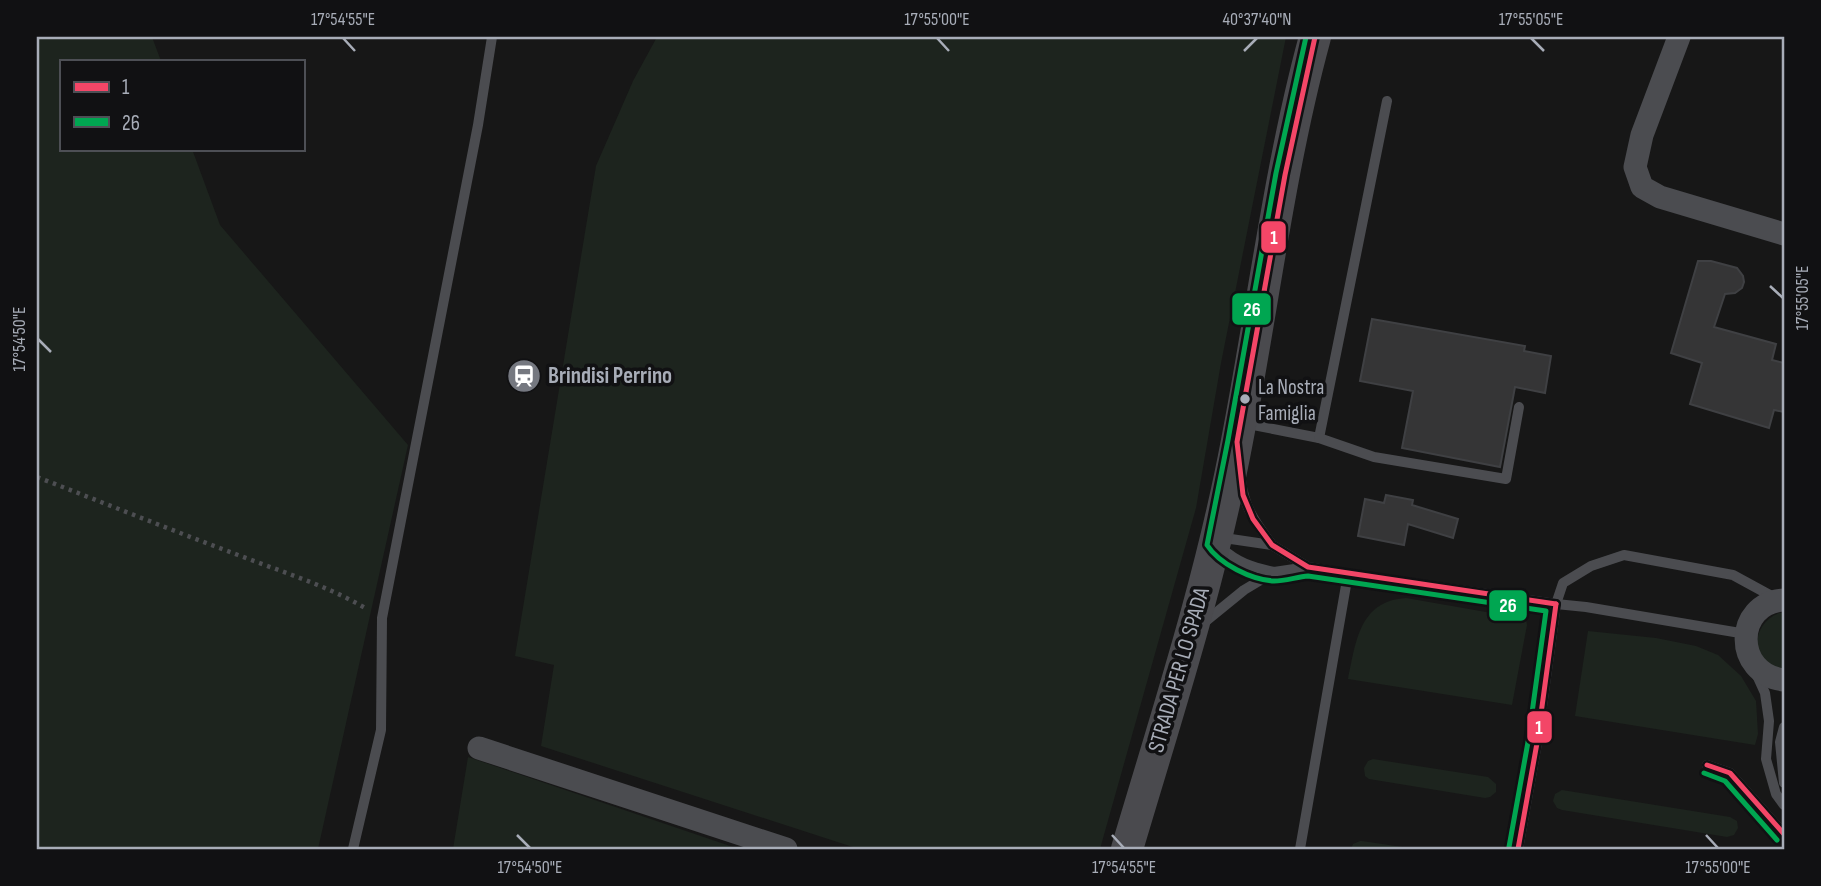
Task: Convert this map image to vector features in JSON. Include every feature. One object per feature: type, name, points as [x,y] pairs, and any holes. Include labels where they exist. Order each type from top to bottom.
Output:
[{"type":"street","name":"STRADA PER LO SPADA","points":[[1127,849],[1215,542],[1239,433],[1285,175],[1315,37]]},
{"type":"street","points":[[1679,37],[1642,135],[1635,167],[1642,187],[1660,197],[1784,234]]},
{"type":"street","points":[[1782,601],[1767,605],[1757,612],[1746,634],[1746,647],[1750,659],[1758,669],[1769,677],[1784,680]]},
{"type":"street","points":[[479,748],[786,849]]},
{"type":"lane","points":[[353,849],[381,730],[382,618],[478,125],[492,37]]},
{"type":"lane","points":[[1319,438],[1387,101]]},
{"type":"lane","points":[[1308,567],[1272,545],[1252,519],[1243,495],[1239,433],[1319,438],[1374,457],[1506,479],[1519,407]]},
{"type":"lane","points":[[1215,542],[1230,540],[1272,545]]},
{"type":"lane","points":[[1215,542],[1231,557],[1247,565],[1274,572]]},
{"type":"lane","points":[[1518,849],[1537,743],[1556,604],[1563,583],[1591,566],[1624,555],[1733,575],[1782,601]]},
{"type":"lane","points":[[1190,635],[1244,590],[1274,572],[1308,567],[1586,607],[1746,634]]},
{"type":"lane","points":[[1300,849],[1348,574]]},
{"type":"lane","points":[[1750,659],[1765,693],[1769,721],[1766,759],[1776,794],[1784,805]]},
{"type":"lane","points":[[1784,727],[1780,742],[1784,783]]},
{"type":"lane","points":[[1707,765],[1730,773],[1784,834]]},
{"type":"path","points":[[37,477],[342,594],[382,618]]},
{"type":"shaded area","points":[[37,37],[152,37],[161,60],[60,60],[60,150],[192,150],[220,225],[408,445],[318,849],[37,849]]},
{"type":"shaded area","points":[[657,37],[1286,37],[1221,363],[1196,508],[1100,849],[859,849],[541,746],[554,665],[515,656],[596,166],[633,81]]},
{"type":"shaded area","points":[[1406,598],[1526,619],[1512,705],[1348,679],[1357,638],[1369,615],[1390,601]]},
{"type":"shaded area","points":[[1779,613],[1784,613],[1784,670],[1765,662],[1758,645],[1762,627]]},
{"type":"shaded area","points":[[1588,631],[1656,638],[1696,646],[1718,655],[1741,676],[1756,701],[1758,734],[1755,745],[1575,716]]},
{"type":"shaded area","points":[[468,757],[739,849],[453,849]]},
{"type":"shaded area","points":[[1373,759],[1488,777],[1496,784],[1496,792],[1485,798],[1369,779],[1365,776],[1364,768],[1368,761]]},
{"type":"shaded area","points":[[1562,790],[1730,817],[1737,821],[1738,828],[1734,835],[1727,837],[1562,810],[1557,808],[1553,801],[1555,794]]},
{"type":"shaded area","points":[[1360,841],[1416,849],[1351,849],[1353,844]]},
{"type":"building","points":[[1698,261],[1711,261],[1737,268],[1743,276],[1742,288],[1735,293],[1725,294],[1714,327],[1776,344],[1772,360],[1784,363],[1784,412],[1774,410],[1769,428],[1690,404],[1702,363],[1671,353]]},
{"type":"building","points":[[1372,319],[1525,346],[1524,351],[1551,356],[1545,393],[1515,387],[1500,467],[1402,448],[1413,391],[1360,381]]},
{"type":"building","points":[[1386,495],[1413,500],[1412,505],[1458,519],[1453,538],[1408,524],[1404,545],[1358,536],[1365,499],[1384,503]]},
{"type":"transit line","name":"26","points":[[1306,37],[1276,173],[1207,545],[1219,559],[1246,574],[1265,580],[1278,581],[1308,576],[1546,611],[1528,742],[1509,847]]},
{"type":"transit line","name":"1","points":[[1315,37],[1285,175],[1237,442],[1243,495],[1253,519],[1272,545],[1308,567],[1556,604]]},
{"type":"transit line","name":"1","points":[[1518,849],[1537,743],[1556,604]]},
{"type":"transit line","name":"1","points":[[1707,765],[1730,773],[1784,834]]},
{"type":"transit line","name":"26","points":[[1704,773],[1725,781],[1777,840]]},
{"type":"place","name":"Brindisi Perrino","points":[[524,376]]},
{"type":"place","name":"La Nostra Famiglia","points":[[1245,399]]}]
